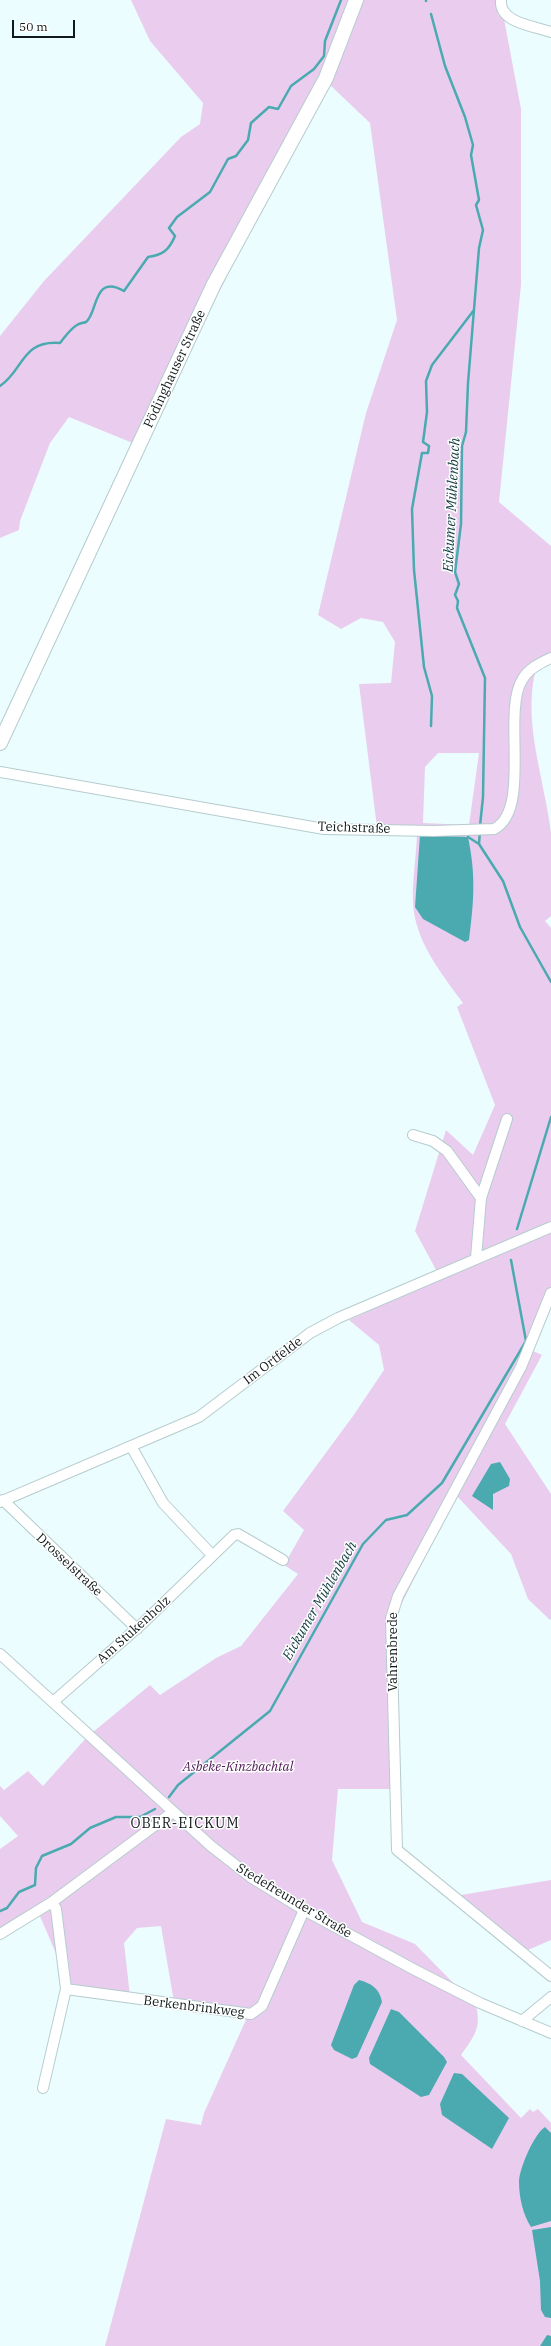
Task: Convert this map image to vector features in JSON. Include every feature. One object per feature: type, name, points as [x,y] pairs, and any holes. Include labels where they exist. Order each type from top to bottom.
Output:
[{"type":"street","name":"Pödinghauser Straße","points":[[0,743],[214,284],[326,78],[356,0]]},
{"type":"street","points":[[501,0],[501,9],[508,18],[551,32]]},
{"type":"street","name":"Teichstraße","points":[[0,772],[324,829],[488,830],[501,825],[511,807],[515,768],[517,695],[522,680],[532,667],[551,658]]},
{"type":"street","points":[[476,1258],[481,1198],[507,1119]]},
{"type":"street","points":[[413,1134],[433,1141],[447,1151],[481,1198]]},
{"type":"street","name":"Im Ortfelde","points":[[2,1501],[206,1413],[291,1347],[324,1325],[476,1258],[551,1227]]},
{"type":"street","name":"Vahrenbrede","points":[[551,1293],[521,1367],[398,1596],[391,1618],[397,1850],[551,1976]]},
{"type":"street","points":[[131,1446],[163,1503],[212,1556]]},
{"type":"street","name":"Drosselstraße","points":[[2,1501],[137,1629]]},
{"type":"street","name":"Am Stukenholz","points":[[53,1702],[137,1629],[234,1534],[238,1534],[283,1560]]},
{"type":"street","name":"Stedefreunder Straße","points":[[0,1654],[173,1812],[235,1866],[304,1910],[415,1970],[551,2034]]},
{"type":"street","points":[[0,1934],[52,1902],[173,1812]]},
{"type":"street","points":[[42,2088],[66,1989],[56,1909],[52,1902]]},
{"type":"street","name":"Berkenbrinkweg","points":[[66,1989],[251,2014],[258,2011],[264,2002],[304,1910]]},
{"type":"street","points":[[522,2021],[551,1997]]},
{"type":"green space","name":"Asbeke-Kinzbachtal","points":[[131,0],[495,0],[498,15],[504,19],[521,109],[521,285],[499,502],[551,546],[551,661],[535,673],[532,693],[532,713],[536,753],[551,833],[551,916],[545,921],[551,928],[551,1305],[531,1350],[542,1355],[505,1424],[551,1494],[551,1619],[550,1620],[528,1599],[511,1554],[456,1495],[396,1615],[395,1626],[398,1646],[393,1651],[393,1789],[338,1789],[332,1860],[362,1922],[415,1944],[476,2006],[478,2014],[477,2027],[473,2038],[461,2055],[521,2118],[530,2109],[533,2112],[538,2109],[551,2123],[551,2346],[105,2346],[166,2119],[201,2125],[204,2113],[249,2013],[174,2002],[161,1926],[137,1928],[124,1943],[130,1996],[71,1986],[68,1958],[58,1958],[36,1907],[0,1928],[0,1849],[18,1836],[0,1816],[0,1786],[4,1790],[28,1771],[43,1786],[87,1737],[150,1685],[160,1695],[216,1658],[241,1646],[298,1574],[284,1565],[304,1530],[283,1511],[353,1416],[384,1370],[379,1345],[349,1320],[441,1279],[415,1231],[446,1130],[473,1155],[495,1105],[457,1007],[463,1003],[430,956],[415,917],[413,895],[417,836],[378,835],[359,684],[391,683],[395,642],[383,622],[361,618],[341,629],[318,615],[366,413],[397,320],[370,123],[329,84],[256,219],[154,421],[135,444],[69,417],[50,443],[20,521],[19,530],[0,538],[0,336],[44,281],[181,137],[200,124],[203,103],[150,41]],"holes":[[[438,753],[479,753],[469,825],[423,823],[425,767]]]},
{"type":"green space","points":[[551,1880],[551,1940],[528,1950],[461,1895]]},
{"type":"water","points":[[420,835],[468,837],[471,851],[473,888],[469,940],[465,942],[423,919],[415,907]]},
{"type":"water","points":[[500,1462],[510,1479],[509,1486],[493,1494],[493,1510],[472,1496],[491,1464]]},
{"type":"water","points":[[359,1980],[374,1987],[381,1997],[382,2002],[357,2057],[352,2059],[334,2050],[331,2045],[354,1985]]},
{"type":"water","points":[[391,2009],[399,2012],[444,2057],[447,2062],[429,2095],[421,2097],[370,2064],[369,2058]]},
{"type":"water","points":[[454,2073],[462,2074],[509,2118],[492,2149],[442,2115],[440,2104]]},
{"type":"water","points":[[545,2127],[551,2133],[551,2221],[531,2227],[522,2206],[519,2182],[524,2161],[532,2144]]},
{"type":"water","points":[[551,2227],[551,2318],[545,2317],[541,2310],[540,2281],[532,2230]]},
{"type":"water","points":[[547,2335],[551,2336],[551,2346],[540,2346]]},
{"type":"waterway","points":[[0,386],[8,379],[30,351],[47,343],[60,343],[74,327],[86,322],[90,317],[98,296],[102,291],[107,287],[114,287],[124,291],[148,257],[158,255],[168,248],[175,236],[169,228],[177,217],[210,192],[228,159],[236,156],[248,140],[251,123],[269,107],[278,109],[291,86],[314,69],[324,56],[325,41],[341,0]]},
{"type":"waterway","name":"Eickumer Mühlenbach","points":[[431,14],[445,66],[465,117],[473,145],[471,155],[479,200],[476,205],[483,230],[479,248],[468,383],[466,432],[462,446],[461,524],[455,572],[459,584],[455,595],[458,601],[457,608],[485,678],[483,797],[480,826]]},
{"type":"waterway","points":[[431,726],[432,696],[424,667],[414,570],[412,509],[422,453],[428,453],[429,446],[423,442],[427,412],[426,381],[432,365],[474,310]]},
{"type":"waterway","name":"Eickumer Mühlenbach","points":[[480,831],[479,844],[503,881],[520,927],[551,982]]},
{"type":"waterway","points":[[468,837],[479,844]]},
{"type":"waterway","name":"Eickumer Mühlenbach","points":[[517,1229],[551,1117]]},
{"type":"waterway","name":"Eickumer Mühlenbach","points":[[169,1797],[178,1785],[270,1711],[363,1544],[386,1520],[407,1515],[442,1483],[526,1341],[511,1260]]},
{"type":"waterway","name":"Eickumer Mühlenbach","points":[[0,1911],[7,1908],[19,1892],[35,1885],[36,1868],[42,1856],[71,1844],[90,1828],[116,1817],[140,1817],[155,1809]]},
{"type":"district","name":"OBER-EICKUM","points":[[185,1824]]}]
